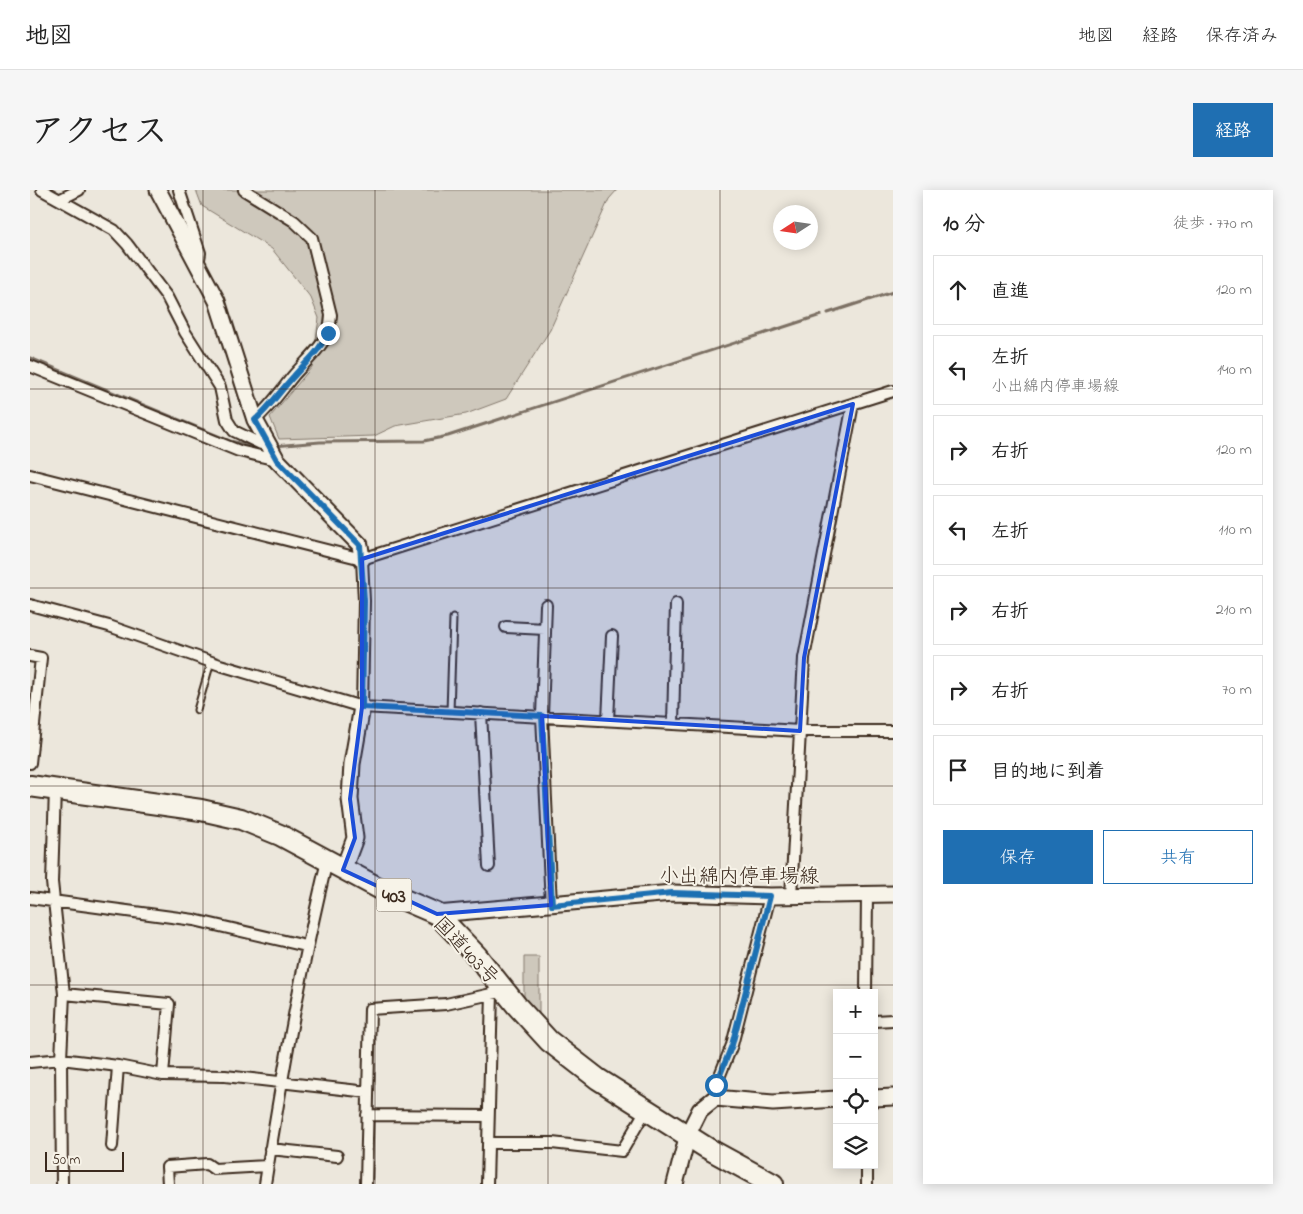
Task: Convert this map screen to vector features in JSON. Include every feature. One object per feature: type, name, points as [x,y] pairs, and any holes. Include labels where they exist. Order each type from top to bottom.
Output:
[{"type":"highway","name":"国道403号","points":[[30,786],[201,810],[241,820],[280,835],[335,865],[437,914],[477,956],[498,992],[550,1041],[598,1079],[647,1108],[707,1148],[773,1184]]},
{"type":"street","points":[[42,190],[114,230],[127,244],[167,297],[185,332],[220,387],[227,420],[243,435],[261,444],[268,444]]},
{"type":"street","points":[[61,200],[80,190]]},
{"type":"street","points":[[158,190],[217,302],[255,420],[268,444],[277,460],[360,545],[362,559],[364,601],[362,707],[352,764],[350,799],[355,838],[335,865],[306,946],[280,1082],[265,1184]]},
{"type":"street","points":[[178,190],[200,254],[198,265]]},
{"type":"street","points":[[244,190],[294,221],[312,238],[331,315],[331,323],[323,344],[294,376],[272,405],[255,420]]},
{"type":"street","points":[[30,366],[239,451],[277,460]]},
{"type":"street","points":[[30,475],[362,559],[893,392]]},
{"type":"street","points":[[791,896],[804,658],[853,404]]},
{"type":"street","points":[[673,724],[676,604]]},
{"type":"street","points":[[30,605],[109,626],[211,662],[362,707],[800,731],[893,731]]},
{"type":"street","points":[[546,605],[542,716],[552,905]]},
{"type":"street","points":[[506,626],[545,629]]},
{"type":"street","points":[[608,720],[612,636]]},
{"type":"street","points":[[30,656],[41,658],[30,763]]},
{"type":"street","points":[[481,713],[489,866]]},
{"type":"street","points":[[55,789],[52,840],[54,902],[64,994],[61,1059],[62,1184]]},
{"type":"street","name":"小出綿内停車場線","points":[[437,914],[672,893],[770,896],[893,894]]},
{"type":"street","points":[[866,989],[867,895]]},
{"type":"street","points":[[715,1098],[716,1085],[732,1045],[770,896]]},
{"type":"street","points":[[30,898],[194,920],[306,946]]},
{"type":"street","points":[[366,1184],[370,1009],[446,1004],[498,992],[488,1116],[487,1184]]},
{"type":"street","points":[[64,994],[169,1004],[163,1075]]},
{"type":"street","points":[[878,1021],[893,1020]]},
{"type":"street","points":[[30,1062],[61,1059],[118,1066],[163,1075],[224,1076],[368,1092]]},
{"type":"street","points":[[112,1146],[118,1066]]},
{"type":"street","points":[[878,1098],[893,1097]]},
{"type":"street","points":[[675,1184],[688,1134],[700,1110],[715,1098],[773,1103],[833,1099]]},
{"type":"street","points":[[489,1143],[552,1143],[622,1151],[647,1108]]},
{"type":"street","points":[[367,1114],[488,1116]]},
{"type":"street","points":[[270,1148],[337,1156]]},
{"type":"street","points":[[168,1184],[167,1167],[207,1164],[214,1169],[268,1166]]},
{"type":"street","points":[[867,1169],[867,1184]]},
{"type":"lane","points":[[450,712],[453,618]]},
{"type":"lane","points":[[197,710],[211,662]]},
{"type":"highlighted area","points":[[853,404],[804,658],[800,731],[542,716],[551,905],[437,914],[343,870],[355,838],[350,799],[362,707],[362,559]]},
{"type":"shaded area","points":[[196,190],[617,190],[609,199],[550,330],[506,399],[466,414],[395,426],[374,436],[279,439],[270,417],[312,367],[319,318],[311,298],[272,249],[202,206]]},
{"type":"shaded area","points":[[524,957],[539,957],[539,1014],[524,999]]},
{"type":"waterway","points":[[828,313],[893,292]]},
{"type":"waterway","points":[[274,446],[320,442],[424,441],[448,436],[821,315]]},
{"type":"waterway","points":[[30,358],[230,441],[253,446]]},
{"type":"route","points":[[328,333],[323,344],[310,360],[294,376],[272,405],[255,420],[277,460],[360,545],[364,601],[362,707],[542,716],[552,905],[672,893],[770,896],[732,1045],[716,1085]]}]
